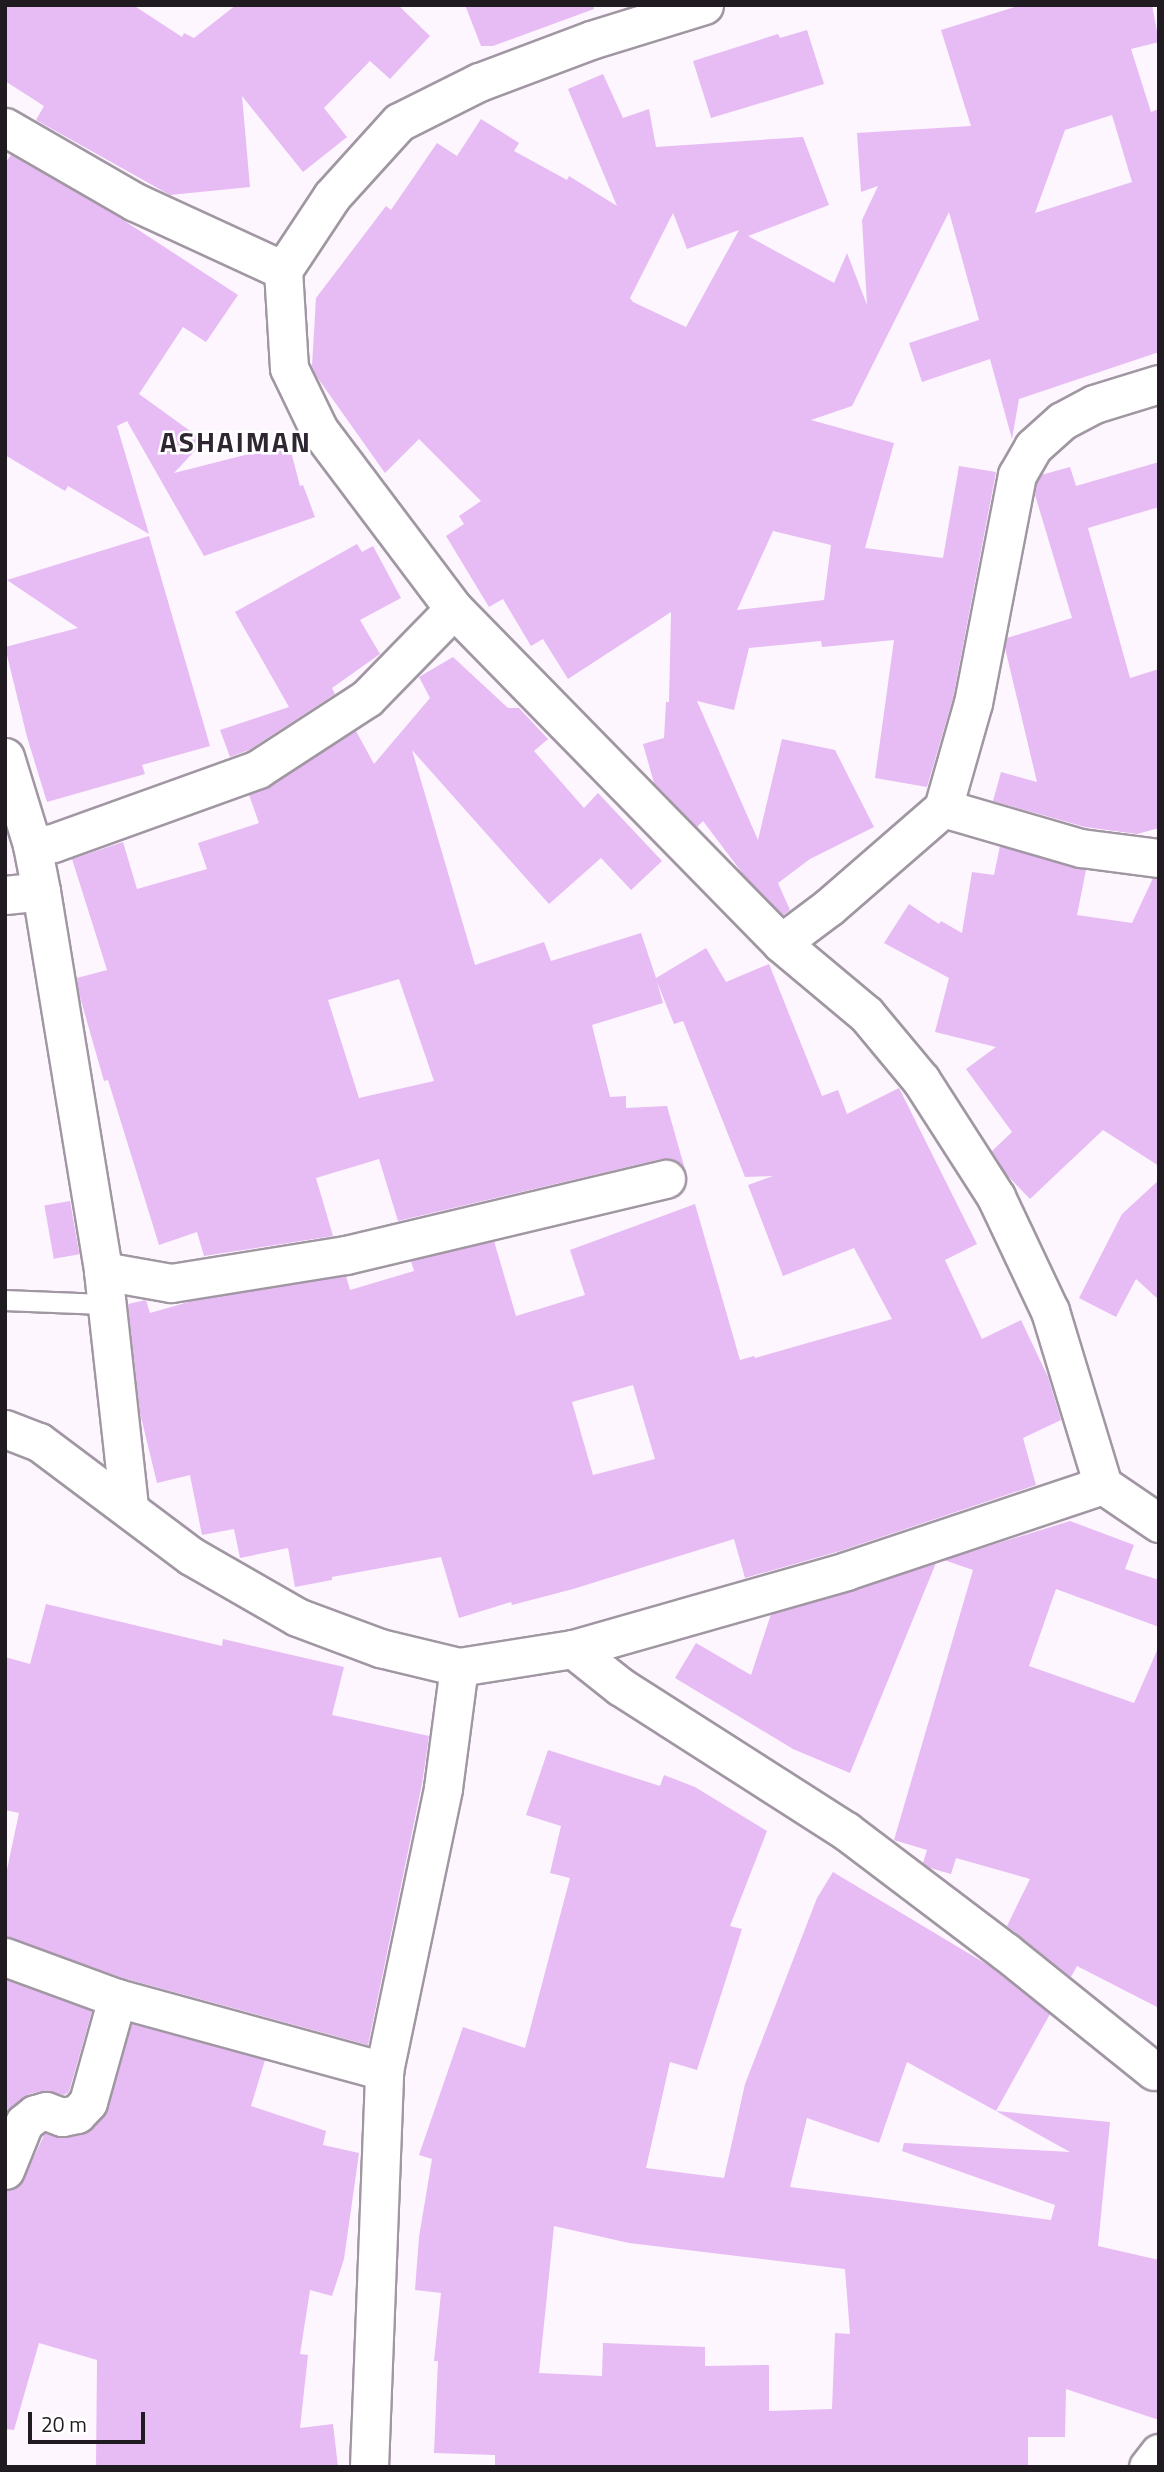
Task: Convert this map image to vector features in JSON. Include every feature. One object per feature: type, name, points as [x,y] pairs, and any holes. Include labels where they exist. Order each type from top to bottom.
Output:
[{"type":"street","points":[[704,5],[591,40],[479,82],[400,122],[332,196],[283,270],[289,368],[319,430],[454,610],[781,943],[866,1014],[921,1080],[996,1198],[1051,1311],[1103,1485],[1159,1523]]},
{"type":"street","points":[[5,127],[135,202],[283,270]]},
{"type":"street","points":[[781,943],[829,907],[943,808],[973,703],[1017,475],[1032,447],[1062,421],[1094,404],[1159,384]]},
{"type":"street","points":[[32,845],[52,843],[258,769],[367,698],[454,610]]},
{"type":"street","points":[[5,757],[32,845],[41,891],[105,1288],[129,1507]]},
{"type":"street","points":[[943,808],[1081,848],[1159,858]]},
{"type":"street","points":[[5,895],[41,891]]},
{"type":"street","points":[[105,1288],[171,1283],[346,1255],[666,1179]]},
{"type":"street","points":[[5,1429],[39,1442],[191,1556],[297,1617],[380,1648],[459,1667],[573,1649],[846,1571],[1103,1485]]},
{"type":"street","points":[[573,1649],[621,1687],[846,1831],[1157,2071]]},
{"type":"street","points":[[369,2467],[384,2071],[443,1788],[459,1667]]},
{"type":"street","points":[[5,1957],[117,1998],[384,2071]]},
{"type":"street","points":[[5,2170],[24,2123],[35,2114],[46,2111],[62,2117],[77,2113],[88,2102],[117,1998]]},
{"type":"street","points":[[1148,2467],[1159,2453]]},
{"type":"lane","points":[[5,1300],[105,1288]]},
{"type":"building","points":[[5,5],[133,5],[182,37],[184,33],[194,38],[236,5],[398,5],[430,36],[390,79],[370,61],[324,108],[347,137],[303,172],[242,96],[250,187],[170,195],[36,120],[44,106],[5,81]]},
{"type":"building","points":[[465,5],[593,5],[594,9],[493,46],[481,46]]},
{"type":"building","points":[[1021,5],[1152,5],[1159,42],[1131,49],[1151,112],[1159,109],[1159,352],[1019,399],[1012,439],[990,359],[922,382],[909,343],[979,320],[949,212],[852,406],[811,420],[894,443],[865,548],[943,558],[959,466],[996,472],[953,698],[927,787],[875,778],[894,640],[822,647],[821,641],[749,648],[734,710],[697,701],[758,840],[782,739],[835,750],[874,827],[810,859],[778,883],[790,910],[783,915],[743,874],[703,821],[697,827],[654,783],[643,744],[664,738],[666,702],[669,702],[671,612],[568,679],[543,639],[531,646],[503,599],[489,607],[446,536],[464,524],[459,516],[481,501],[419,439],[385,473],[317,377],[312,366],[316,298],[386,206],[391,210],[437,143],[457,156],[481,119],[519,143],[514,151],[567,180],[569,176],[617,206],[568,89],[603,74],[623,118],[649,109],[656,147],[803,137],[829,205],[748,236],[834,283],[847,253],[867,305],[862,220],[878,186],[861,192],[857,133],[971,126],[941,30]],"holes":[[[1112,115],[1132,182],[1035,213],[1065,130]],[[673,213],[687,249],[739,230],[686,327],[633,302],[630,298]],[[773,531],[831,545],[824,600],[737,610]]]},
{"type":"building","points":[[807,30],[824,84],[711,118],[693,61],[778,34],[780,38]]},
{"type":"building","points":[[11,155],[117,216],[238,295],[206,342],[183,327],[139,394],[204,441],[174,473],[289,444],[300,486],[303,485],[315,517],[204,556],[127,421],[117,426],[149,534],[68,486],[65,491],[5,455],[5,163]]},
{"type":"building","points":[[1159,462],[1159,507],[1088,528],[1130,678],[1159,669],[1159,828],[1137,834],[1085,827],[993,801],[1001,772],[1037,782],[1005,648],[1007,638],[1072,618],[1035,495],[1037,482],[1041,475],[1070,467],[1076,486]]},
{"type":"building","points":[[149,536],[210,746],[142,765],[145,774],[47,802],[27,737],[5,647],[78,628],[7,580]]},
{"type":"building","points":[[357,544],[362,552],[373,546],[401,598],[360,620],[380,654],[332,688],[335,694],[249,750],[230,757],[220,730],[289,707],[235,612]]},
{"type":"building","points":[[453,657],[508,708],[519,708],[548,739],[534,751],[584,808],[598,793],[662,861],[631,890],[601,858],[549,904],[412,750],[475,965],[544,942],[551,961],[641,933],[656,978],[706,948],[726,982],[769,964],[822,1096],[838,1090],[847,1114],[899,1088],[977,1244],[945,1260],[982,1339],[1021,1320],[1048,1377],[1061,1420],[1023,1438],[1036,1485],[840,1551],[745,1578],[734,1539],[573,1589],[512,1605],[511,1602],[459,1618],[441,1557],[332,1577],[332,1580],[295,1587],[288,1548],[240,1558],[234,1529],[202,1535],[190,1475],[157,1483],[140,1413],[128,1304],[146,1300],[150,1313],[192,1301],[346,1276],[350,1290],[414,1271],[411,1261],[494,1241],[516,1316],[585,1295],[570,1250],[695,1204],[740,1360],[892,1319],[854,1248],[783,1276],[748,1185],[773,1176],[745,1177],[683,1021],[674,1024],[657,982],[663,1003],[592,1025],[610,1097],[626,1096],[626,1108],[667,1106],[688,1180],[681,1164],[671,1159],[661,1159],[398,1221],[379,1159],[316,1178],[333,1236],[204,1256],[197,1232],[159,1245],[108,1080],[104,1081],[78,990],[77,978],[107,970],[72,859],[123,842],[137,889],[207,869],[198,843],[259,823],[249,795],[269,787],[356,731],[374,764],[430,698],[419,677]],"holes":[[[399,979],[434,1081],[359,1098],[328,1000]],[[633,1385],[655,1459],[593,1475],[572,1402]]]},
{"type":"building","points":[[1000,846],[1086,870],[1077,915],[1132,923],[1153,878],[1159,879],[1159,1166],[1103,1130],[1030,1199],[1006,1174],[992,1151],[1012,1132],[966,1069],[996,1047],[935,1032],[949,978],[884,943],[909,904],[939,924],[941,921],[962,933],[972,872],[994,875]]},
{"type":"building","points":[[1159,1180],[1159,1300],[1136,1279],[1116,1317],[1079,1298],[1122,1214]]},
{"type":"building","points":[[70,1201],[79,1254],[54,1259],[44,1206]]},
{"type":"building","points":[[1070,1521],[1134,1545],[1125,1569],[1159,1580],[1159,1627],[1056,1589],[1029,1666],[1134,1703],[1159,1646],[1159,2008],[1077,1966],[1071,1977],[1007,1926],[1030,1879],[956,1858],[951,1874],[930,1868],[923,1863],[927,1850],[894,1840],[973,1570],[944,1560]]},
{"type":"building","points":[[936,1563],[850,1773],[793,1749],[675,1678],[696,1643],[751,1675],[771,1614]]},
{"type":"building","points":[[46,1604],[222,1646],[223,1639],[344,1667],[332,1715],[429,1736],[422,1784],[368,2045],[123,1978],[5,1937],[5,1879],[19,1813],[5,1810],[5,1657],[30,1664]]},
{"type":"building","points":[[548,1750],[660,1786],[664,1775],[695,1787],[767,1831],[730,1926],[742,1929],[697,2070],[670,2062],[646,2168],[724,2178],[745,2084],[817,1898],[833,1872],[988,1965],[1050,2014],[996,2111],[1110,2122],[1098,2246],[1159,2260],[1159,2420],[1066,2389],[1065,2437],[1028,2437],[1028,2467],[495,2467],[495,2455],[434,2453],[438,2361],[434,2361],[441,2293],[415,2290],[419,2237],[432,2159],[419,2155],[463,2027],[525,2048],[570,1878],[550,1873],[561,1826],[526,1815]],"holes":[[[907,2062],[1070,2152],[904,2143],[902,2151],[1055,2205],[1051,2220],[790,2187],[807,2118],[879,2143]],[[554,2226],[629,2243],[845,2269],[850,2334],[835,2333],[832,2409],[769,2411],[769,2365],[705,2366],[705,2347],[603,2343],[602,2376],[539,2373]]]},
{"type":"building","points":[[5,1979],[92,2011],[69,2092],[64,2095],[41,2091],[29,2094],[5,2114]]},
{"type":"building","points":[[132,2024],[265,2060],[251,2106],[326,2131],[323,2145],[359,2153],[344,2259],[332,2296],[310,2290],[300,2354],[308,2355],[300,2428],[333,2424],[338,2467],[96,2467],[97,2360],[39,2343],[14,2430],[5,2429],[5,2191],[17,2187],[24,2178],[45,2133],[65,2138],[81,2135],[103,2116]]},
{"type":"district","name":"ASHAIMAN","points":[[236,442]]}]
